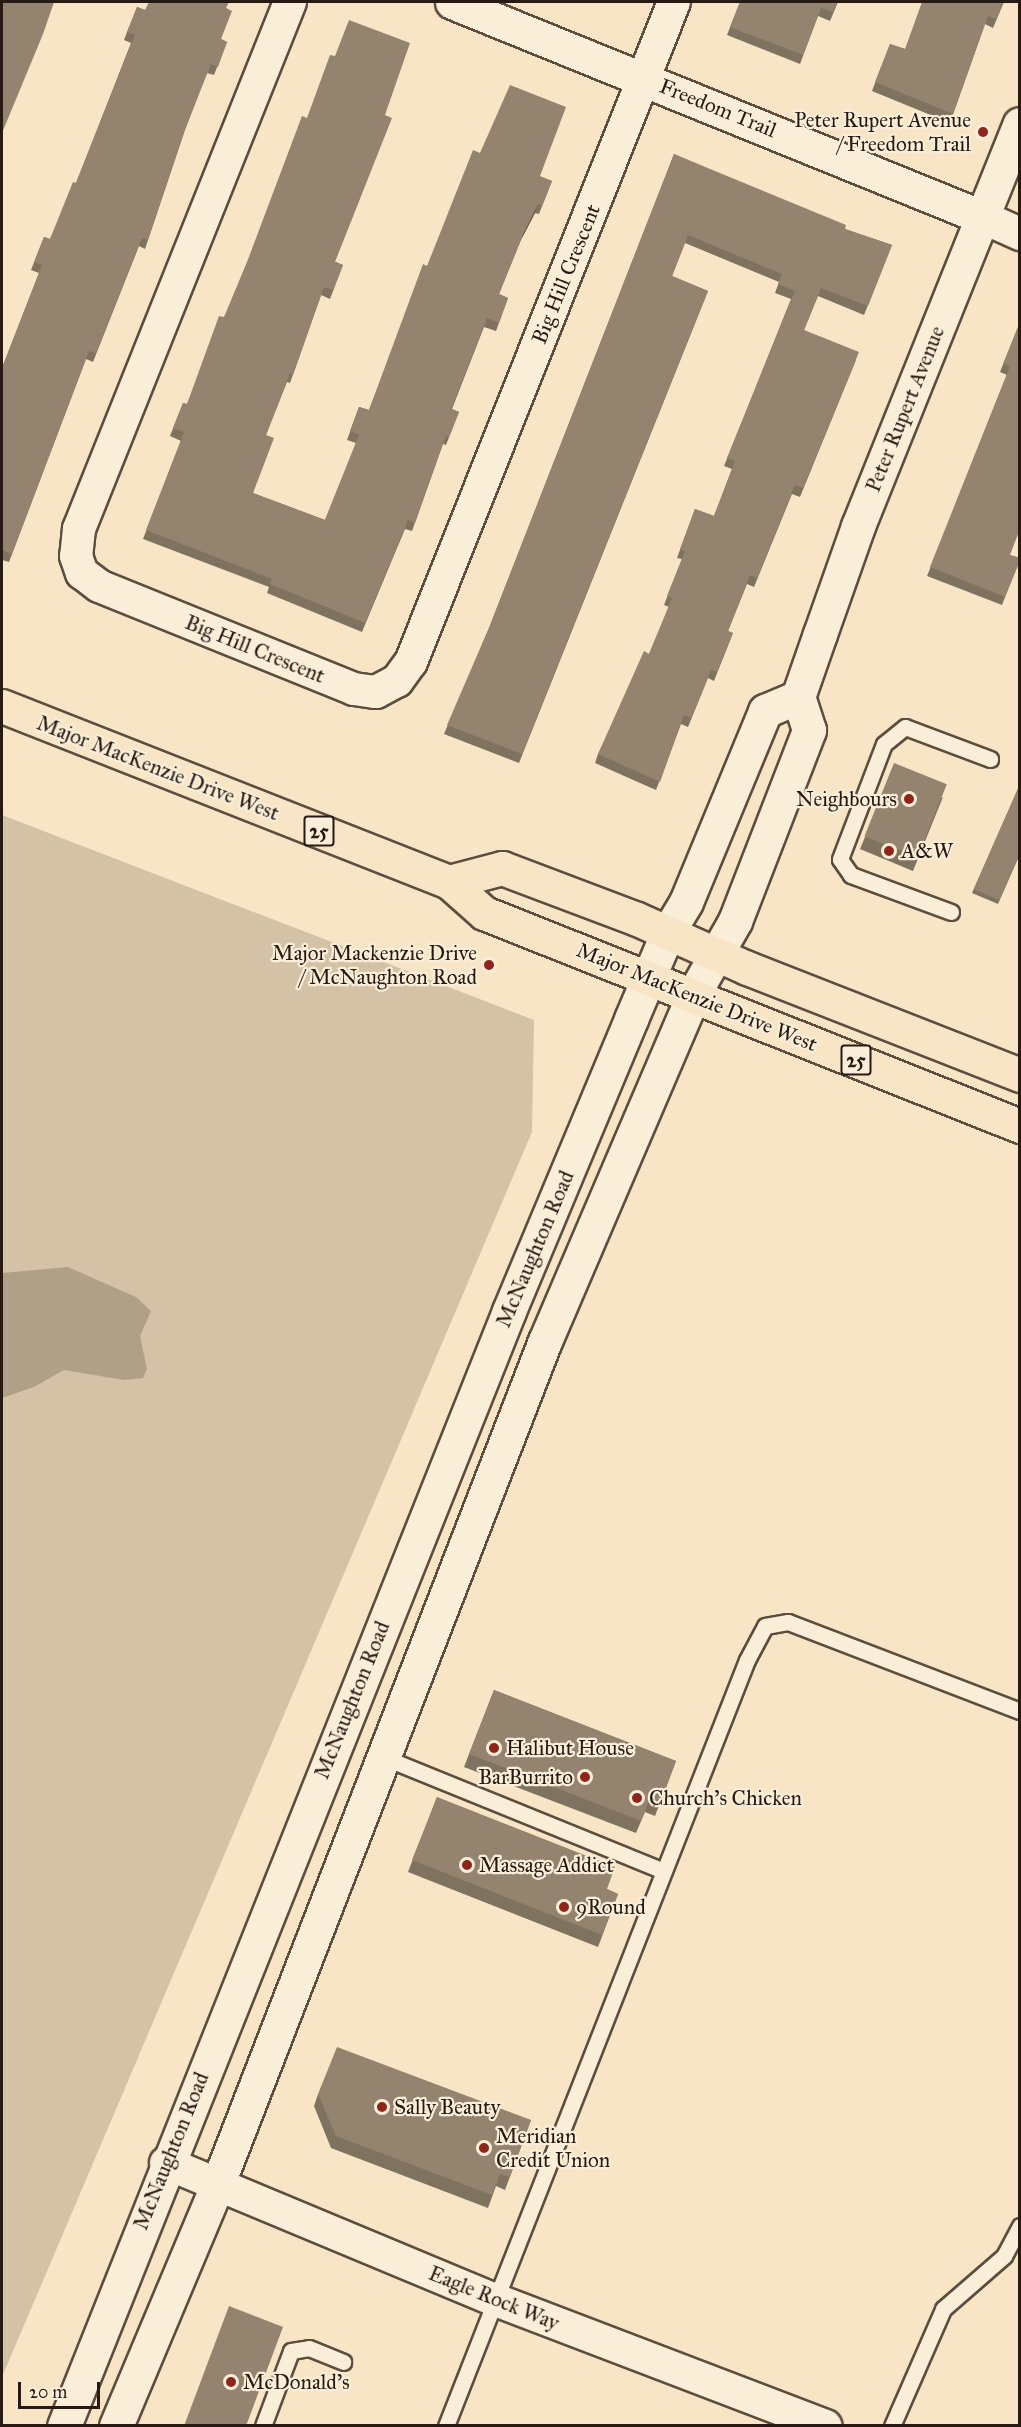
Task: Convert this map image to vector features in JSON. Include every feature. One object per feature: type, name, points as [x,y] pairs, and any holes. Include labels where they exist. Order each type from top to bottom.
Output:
[{"type":"main road","name":"Major MacKenzie Drive West","points":[[2,706],[448,882],[484,914],[650,977],[1020,1126]]},
{"type":"main road","name":"25","points":[[448,882],[502,868],[1020,1075]]},
{"type":"street","name":"Big Hill Crescent","points":[[290,2],[79,529],[76,556],[82,573],[99,586],[354,689],[376,692],[387,688],[411,662],[674,2]]},
{"type":"street","name":"Freedom Trail","points":[[452,2],[982,217]]},
{"type":"street","name":"Peter Rupert Avenue","points":[[798,697],[858,526],[1020,124]]},
{"type":"street","points":[[982,217],[1020,234]]},
{"type":"street","points":[[116,2426],[217,2186],[546,1341],[693,995],[735,921],[809,730],[798,697],[765,711],[686,902],[668,933]]},
{"type":"street","name":"McNaughton Road","points":[[64,2426],[166,2163],[509,1311],[668,933]]},
{"type":"street","name":"Eagle Rock Way","points":[[166,2163],[493,2299],[826,2426]]},
{"type":"lane","points":[[951,912],[850,875],[840,859],[884,744],[905,727],[990,759]]},
{"type":"lane","points":[[446,2426],[493,2299],[753,1647],[765,1626],[788,1622],[1020,1711]]},
{"type":"lane","points":[[383,1757],[664,1871]]},
{"type":"lane","points":[[892,2426],[943,2309],[1004,2256],[1020,2226]]},
{"type":"lane","points":[[263,2426],[291,2350],[309,2348],[343,2362]]},
{"type":"shaded area","points":[[2,815],[534,1020],[532,1132],[2,2377]]},
{"type":"shaded area","points":[[68,1267],[136,1297],[151,1311],[140,1336],[147,1369],[143,1378],[124,1380],[64,1370],[34,1387],[2,1398],[2,1273]]},
{"type":"building","points":[[2,2],[54,2],[2,133]]},
{"type":"building","points":[[149,2],[229,2],[226,8],[232,11],[221,39],[227,42],[218,67],[211,64],[186,126],[148,240],[142,238],[96,353],[89,351],[12,554],[2,550],[2,368],[42,265],[34,262],[44,237],[50,239],[73,182],[76,183],[135,35],[127,32],[137,7],[145,10]]},
{"type":"building","points":[[740,2],[837,2],[833,12],[821,8],[803,55],[730,27]]},
{"type":"building","points":[[922,2],[1003,2],[996,19],[988,16],[953,114],[875,82],[890,44],[905,49]]},
{"type":"building","points":[[349,20],[410,43],[385,115],[392,118],[335,262],[343,265],[333,290],[324,287],[293,375],[290,373],[266,435],[274,438],[253,493],[325,520],[359,435],[350,431],[359,407],[369,410],[423,264],[427,266],[473,150],[480,153],[510,85],[566,107],[540,176],[552,181],[542,206],[538,204],[524,232],[499,294],[508,298],[499,323],[487,318],[451,409],[459,412],[449,437],[446,435],[415,523],[408,520],[365,623],[270,584],[272,579],[146,530],[184,432],[173,428],[183,403],[187,404],[219,316],[224,317],[247,262],[302,116],[307,118],[330,55],[335,56]]},
{"type":"building","points":[[674,154],[846,225],[845,229],[892,245],[868,306],[821,288],[804,330],[859,352],[803,488],[795,485],[757,578],[750,575],[728,631],[733,633],[717,672],[711,670],[691,718],[684,715],[660,782],[598,754],[644,651],[649,654],[672,598],[667,596],[685,551],[680,549],[695,509],[714,516],[735,461],[727,458],[795,291],[778,284],[782,274],[688,235],[672,276],[708,291],[522,754],[447,725],[489,628]]},
{"type":"building","points":[[1020,322],[1020,529],[1010,555],[1020,558],[1020,561],[1005,597],[930,567],[1010,366],[1003,364]]},
{"type":"building","points":[[894,763],[947,784],[917,858],[864,836]]},
{"type":"building","points":[[1020,784],[1020,853],[999,900],[974,889]]},
{"type":"building","points":[[494,1690],[676,1761],[660,1804],[649,1800],[641,1821],[469,1754]]},
{"type":"building","points":[[437,1797],[615,1867],[607,1889],[618,1894],[602,1935],[412,1860]]},
{"type":"building","points":[[337,2047],[531,2120],[510,2177],[500,2174],[492,2195],[336,2136],[318,2094]]},
{"type":"building","name":"McDonald's","points":[[229,2306],[283,2327],[246,2426],[184,2426]]},
{"type":"place","name":"Peter Rupert Avenue / Freedom Trail","points":[[983,132]]},
{"type":"place","name":"Neighbours","points":[[909,799]]},
{"type":"place","name":"A&W","points":[[889,851]]},
{"type":"place","name":"Major Mackenzie Drive / McNaughton Road","points":[[489,965]]},
{"type":"place","name":"Halibut House","points":[[494,1748]]},
{"type":"place","name":"BarBurrito","points":[[585,1777]]},
{"type":"place","name":"Church's Chicken","points":[[637,1798]]},
{"type":"place","name":"Massage Addict","points":[[467,1865]]},
{"type":"place","name":"9Round","points":[[564,1907]]},
{"type":"place","name":"Sally Beauty","points":[[382,2107]]},
{"type":"place","name":"Meridian Credit Union","points":[[484,2148]]},
{"type":"place","name":"McDonald's","points":[[231,2382]]}]
